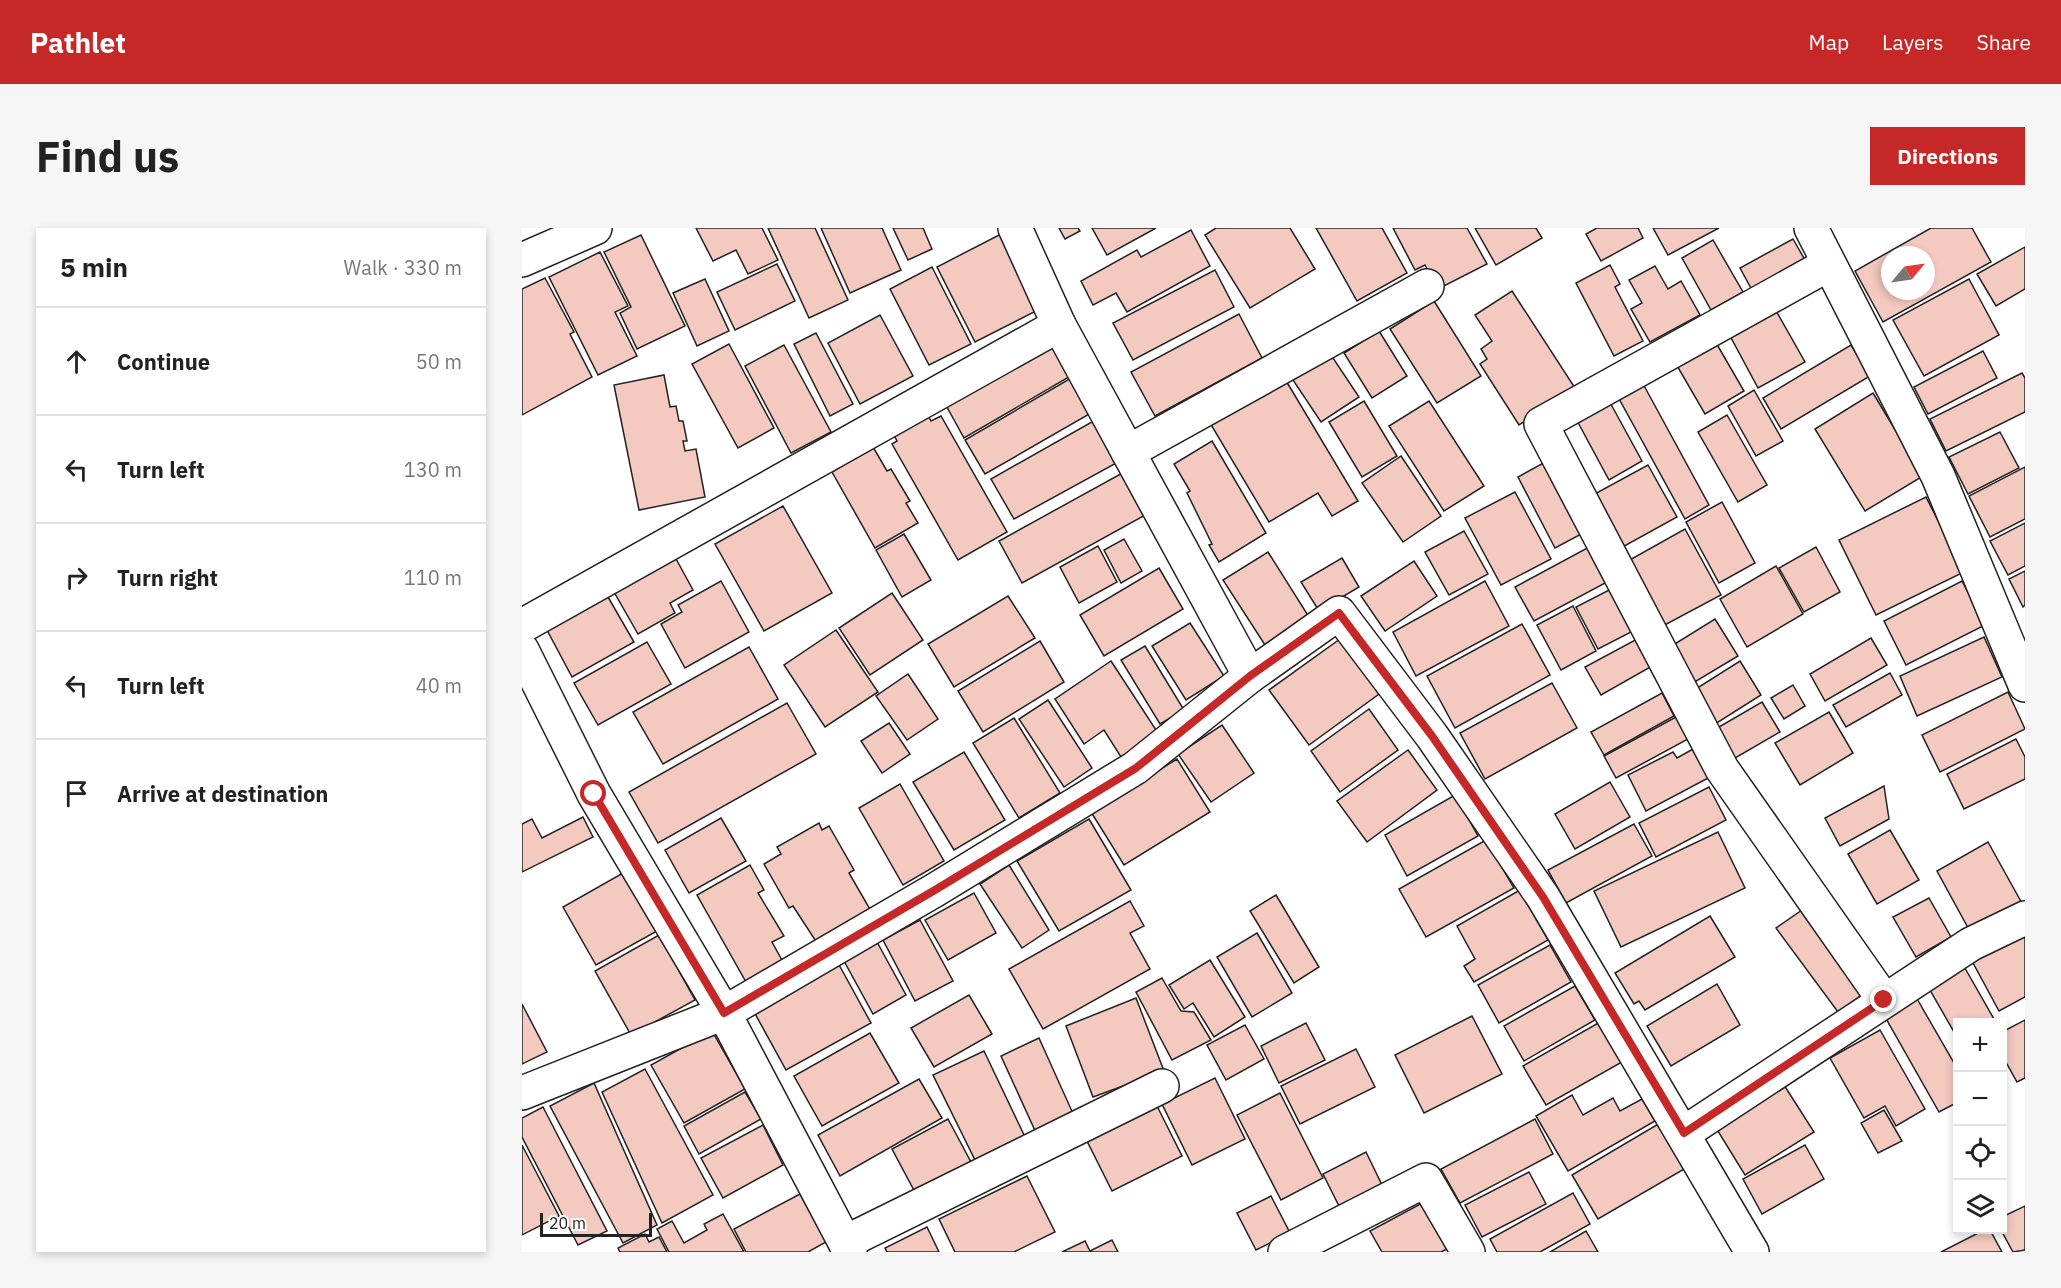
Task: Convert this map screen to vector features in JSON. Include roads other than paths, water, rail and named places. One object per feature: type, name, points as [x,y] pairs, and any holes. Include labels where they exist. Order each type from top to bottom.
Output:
[{"type":"street","points":[[522,260],[595,228]]},
{"type":"street","points":[[1015,228],[1059,325],[1250,676]]},
{"type":"street","points":[[1811,228],[1938,476],[2025,685]]},
{"type":"street","points":[[1829,264],[1541,424],[1722,769],[1884,1000]]},
{"type":"street","points":[[1128,452],[1427,286]]},
{"type":"street","points":[[522,626],[1059,325]]},
{"type":"street","points":[[522,1093],[724,1013],[935,890],[1136,768],[1250,676],[1339,613],[1432,736],[1543,897],[1752,1252]]},
{"type":"street","points":[[522,650],[594,794],[724,1013],[848,1247],[1162,1086]]},
{"type":"street","points":[[1684,1133],[1971,944],[2025,918]]},
{"type":"street","points":[[1285,1252],[1426,1180],[1468,1252]]}]
